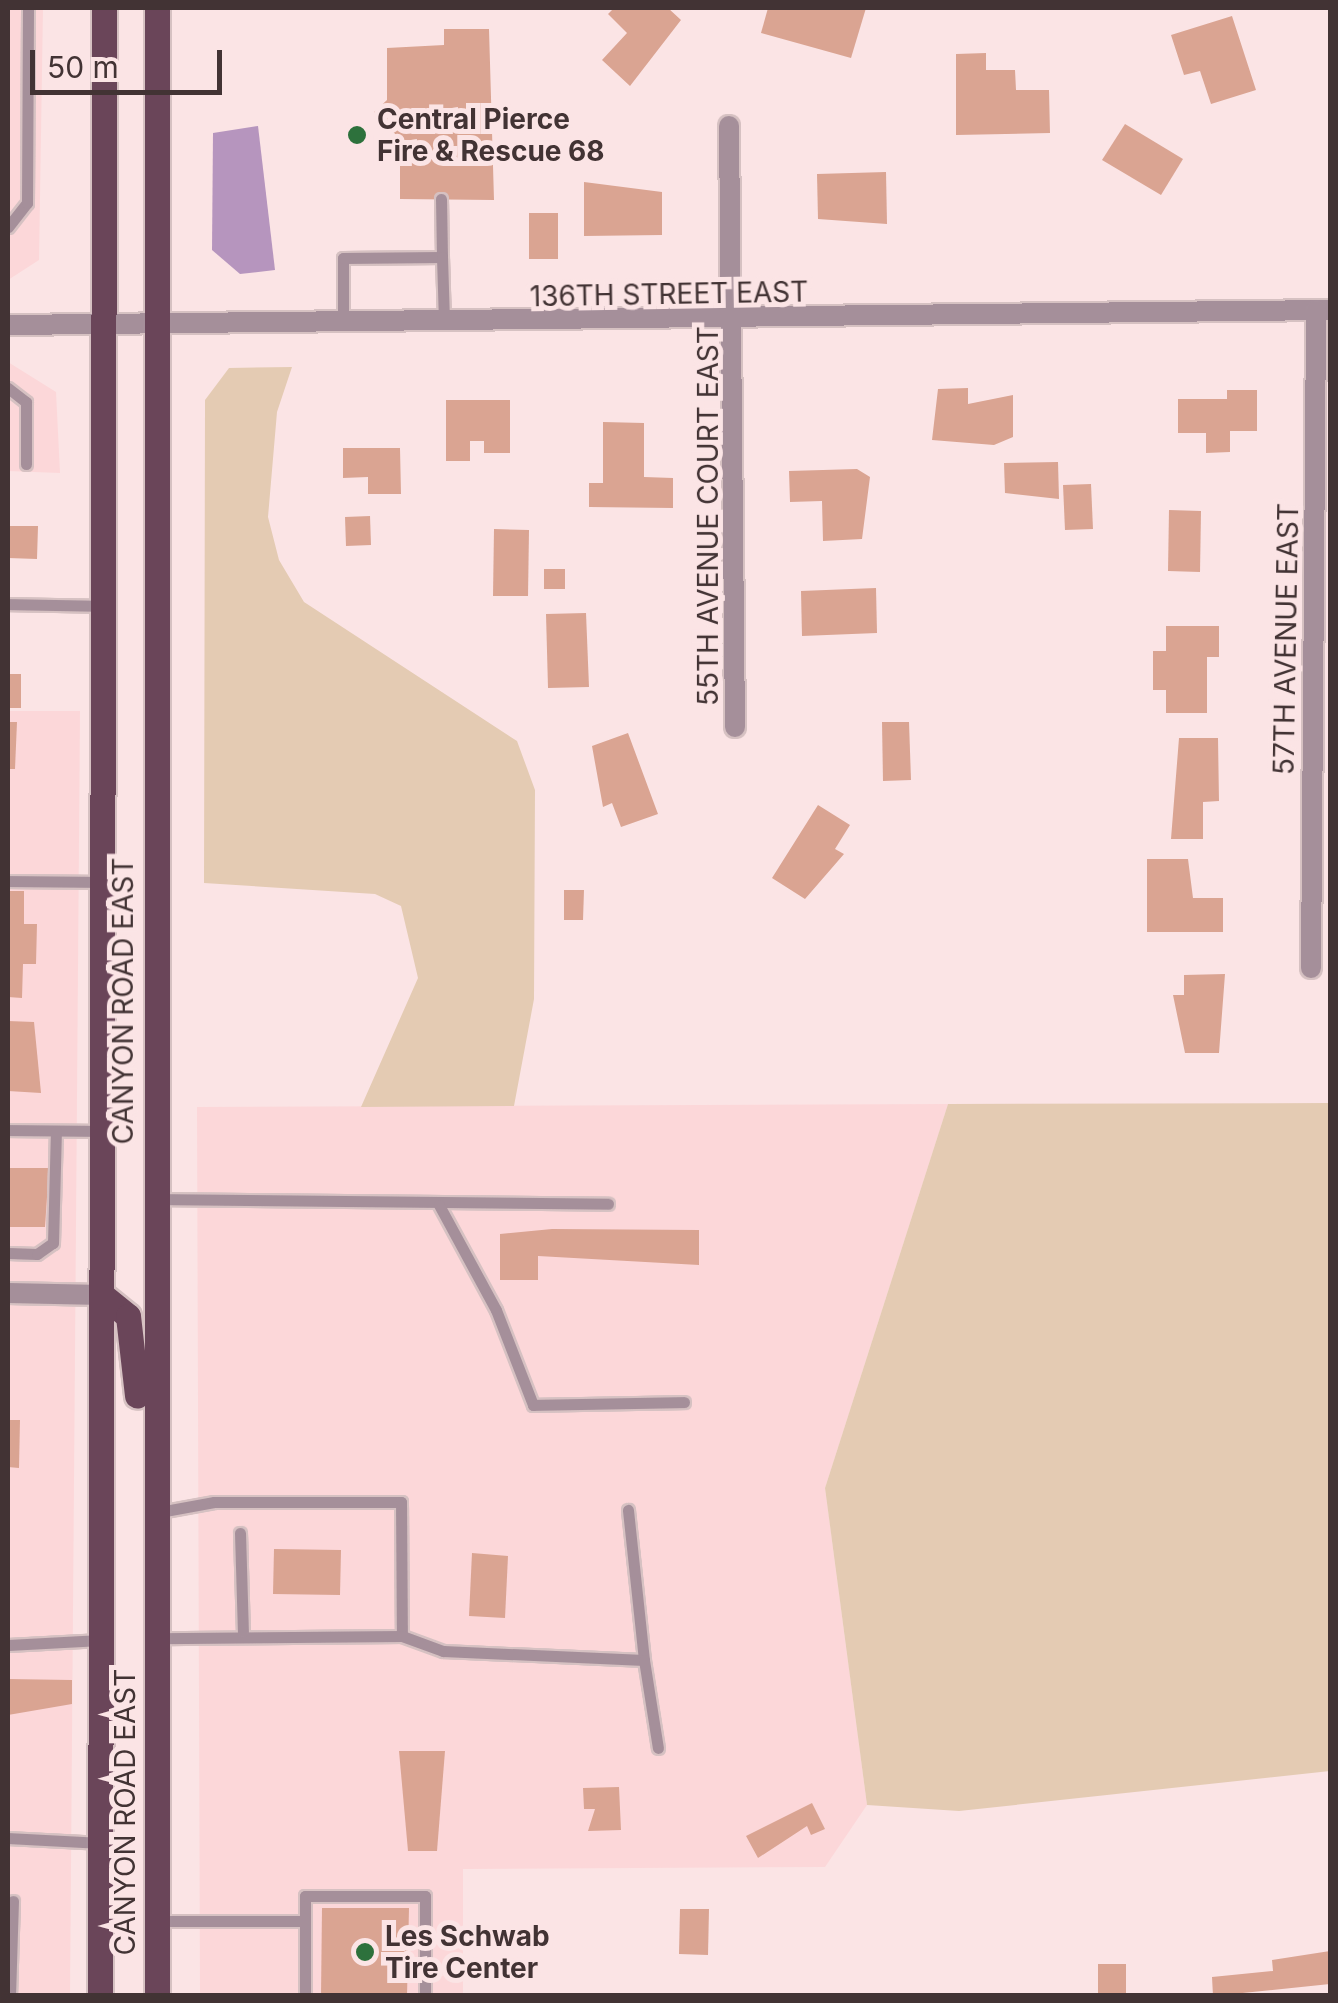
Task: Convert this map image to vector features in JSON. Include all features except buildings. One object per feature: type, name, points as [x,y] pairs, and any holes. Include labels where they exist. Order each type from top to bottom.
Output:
[{"type":"main road","name":"CANYON ROAD EAST","points":[[100,1996],[104,8]]},
{"type":"main road","name":"CANYON ROAD EAST","points":[[156,1996],[150,1514],[157,8]]},
{"type":"main road","points":[[102,1295],[128,1316],[150,1514]]},
{"type":"street","name":"55TH AVENUE COURT EAST","points":[[729,126],[736,322],[735,727]]},
{"type":"street","name":"136TH STREET EAST","points":[[8,325],[736,322],[1324,310]]},
{"type":"street","name":"57TH AVENUE EAST","points":[[1310,968],[1324,310]]},
{"type":"street","points":[[8,1292],[102,1295]]},
{"type":"lane","points":[[8,227],[27,203],[28,8]]},
{"type":"lane","points":[[441,199],[444,324]]},
{"type":"lane","points":[[343,325],[343,258],[442,256]]},
{"type":"lane","points":[[8,388],[26,402],[26,464]]},
{"type":"lane","points":[[8,604],[103,606]]},
{"type":"lane","points":[[8,880],[102,882]]},
{"type":"lane","points":[[8,1130],[102,1131]]},
{"type":"lane","points":[[8,1253],[53,1243],[56,1130]]},
{"type":"lane","points":[[152,1199],[608,1204]]},
{"type":"lane","points":[[439,1205],[532,1405],[684,1402]]},
{"type":"lane","points":[[150,1514],[214,1502],[401,1502],[402,1636]]},
{"type":"lane","points":[[628,1510],[658,1748]]},
{"type":"lane","points":[[240,1532],[243,1632]]},
{"type":"lane","points":[[154,1638],[243,1632],[402,1636],[443,1651],[644,1660]]},
{"type":"lane","points":[[8,1645],[101,1640]]},
{"type":"lane","points":[[8,1838],[101,1843]]},
{"type":"lane","points":[[306,1996],[306,1896],[425,1896],[425,1996]]},
{"type":"lane","points":[[10,1996],[13,1901]]},
{"type":"lane","points":[[156,1921],[306,1921]]},
{"type":"shaded area","points":[[8,8],[43,8],[39,260],[8,280]]},
{"type":"shaded area","points":[[258,126],[275,270],[240,274],[212,250],[213,133]]},
{"type":"shaded area","points":[[8,362],[56,392],[60,473],[8,471]]},
{"type":"shaded area","points":[[292,367],[277,412],[268,517],[279,560],[304,602],[517,741],[535,790],[534,999],[514,1106],[361,1107],[418,978],[401,906],[375,894],[204,883],[205,400],[229,368]]},
{"type":"shaded area","points":[[8,711],[80,711],[70,1995],[8,1996]]},
{"type":"shaded area","points":[[1330,1103],[1330,1771],[959,1811],[867,1805],[825,1488],[948,1104]]},
{"type":"shaded area","points":[[948,1104],[825,1488],[867,1805],[825,1867],[463,1869],[463,1995],[200,1995],[197,1107]]},
{"type":"place","name":"Central Pierce Fire & Rescue 68","points":[[357,135]]},
{"type":"place","name":"Les Schwab Tire Center","points":[[365,1952]]}]
